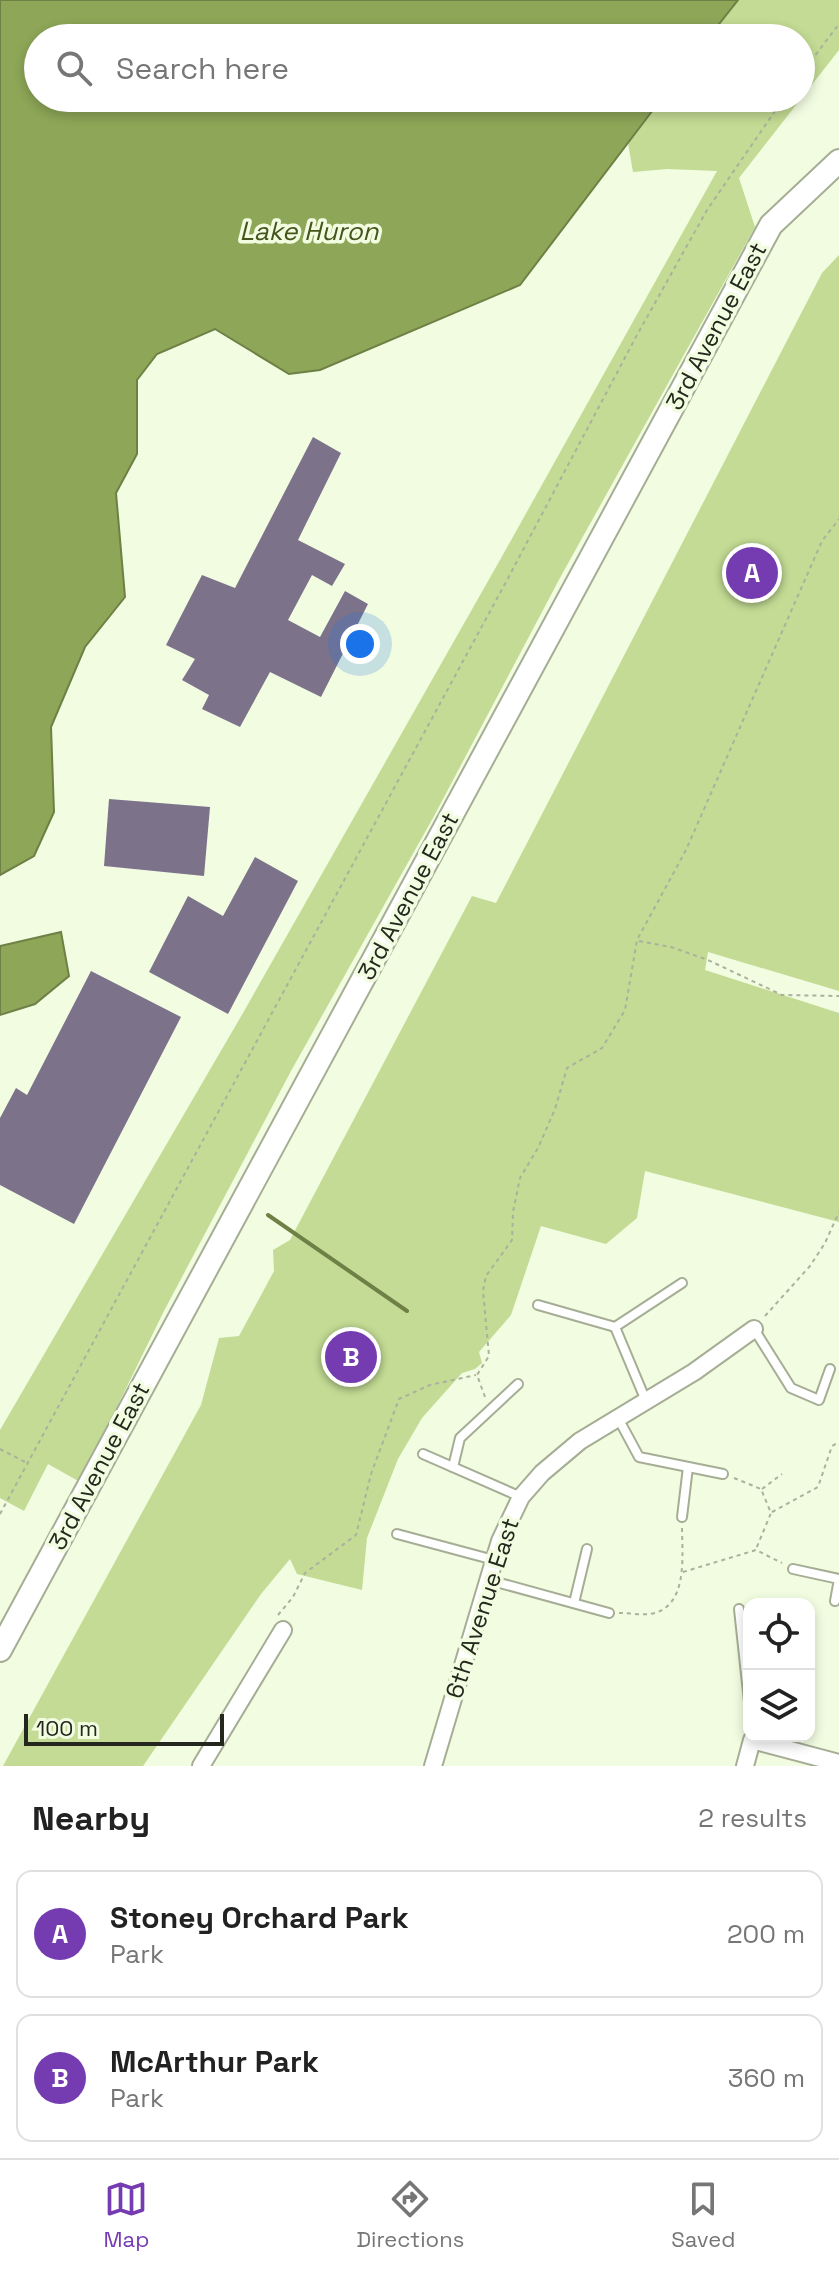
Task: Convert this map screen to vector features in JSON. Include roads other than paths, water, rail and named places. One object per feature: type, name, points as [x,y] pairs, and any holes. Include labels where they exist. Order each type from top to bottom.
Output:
[{"type":"main road","name":"3rd Avenue East","points":[[0,1650],[771,225],[839,161]]},
{"type":"street","name":"6th Avenue East","points":[[433,1766],[505,1526],[521,1497],[538,1477],[580,1441],[694,1372],[754,1329]]},
{"type":"street","points":[[201,1766],[283,1630]]},
{"type":"street","points":[[745,1766],[751,1742]]},
{"type":"street","points":[[766,1742],[839,1763]]},
{"type":"lane","points":[[538,1305],[615,1327],[682,1283]]},
{"type":"lane","points":[[615,1327],[646,1401]]},
{"type":"lane","points":[[754,1329],[791,1388],[819,1400],[830,1369]]},
{"type":"lane","points":[[453,1467],[460,1438],[518,1384]]},
{"type":"lane","points":[[618,1418],[639,1457],[723,1474]]},
{"type":"lane","points":[[423,1454],[521,1497]]},
{"type":"lane","points":[[682,1517],[688,1467]]},
{"type":"lane","points":[[397,1534],[494,1560]]},
{"type":"lane","points":[[574,1603],[587,1549]]},
{"type":"lane","points":[[793,1569],[839,1579],[835,1601]]},
{"type":"lane","points":[[488,1579],[609,1613]]},
{"type":"lane","points":[[739,1609],[746,1670]]},
{"type":"water","name":"Lake Huron","points":[[0,0],[738,0],[719,24],[24,24],[24,112],[651,112],[520,285],[320,370],[289,374],[215,329],[157,354],[137,380],[137,454],[116,493],[125,597],[85,647],[51,727],[54,812],[34,856],[0,875]]},
{"type":"water","points":[[61,932],[69,976],[35,1004],[0,1015],[0,946]]},
{"type":"waterway","points":[[268,1215],[407,1311]]},
{"type":"place","name":"Stoney Orchard Park","points":[[752,573]]},
{"type":"place","name":"McArthur Park","points":[[351,1357]]}]
